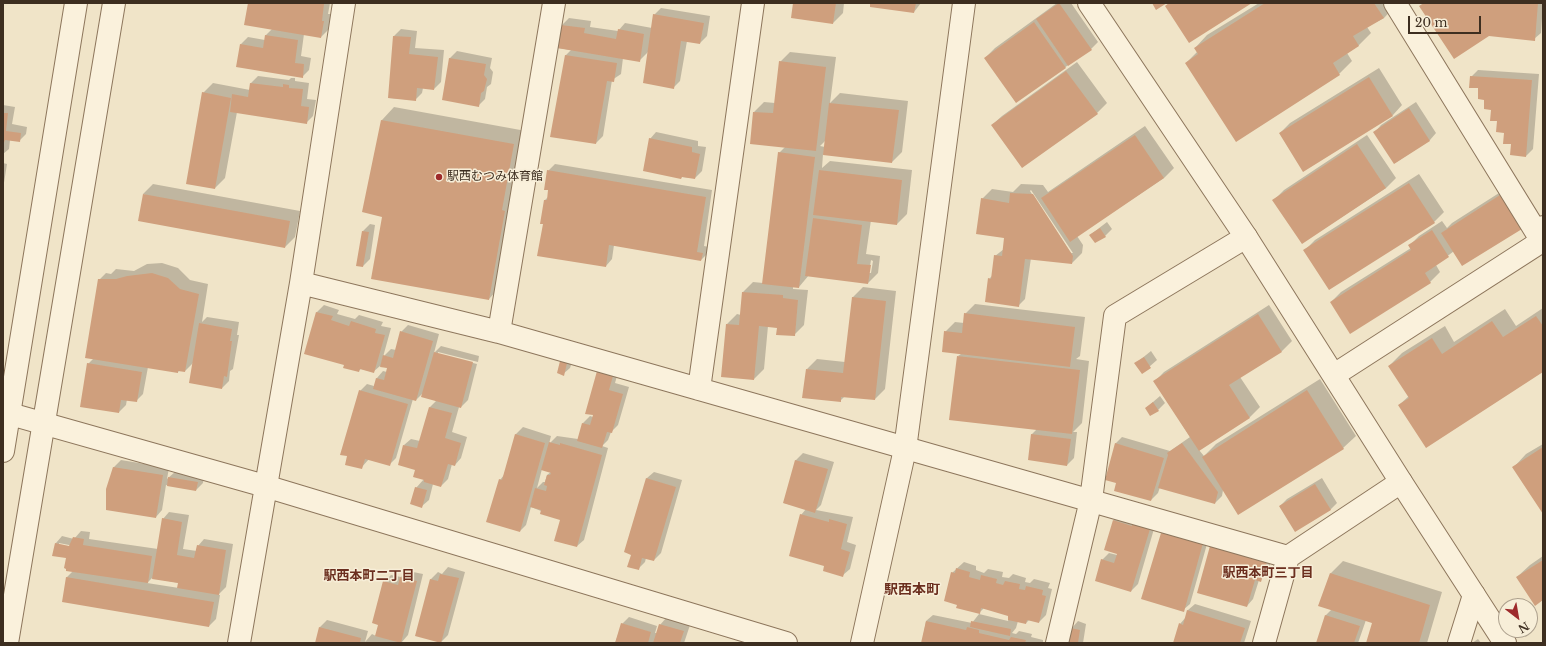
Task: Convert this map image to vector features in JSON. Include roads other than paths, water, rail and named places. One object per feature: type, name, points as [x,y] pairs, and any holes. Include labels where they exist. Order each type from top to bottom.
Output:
[{"type":"street","points":[[3,451],[6,413],[76,3]]},
{"type":"street","points":[[7,643],[114,3]]},
{"type":"street","points":[[239,643],[301,283],[344,3]]},
{"type":"street","points":[[499,332],[554,3]]},
{"type":"street","points":[[699,388],[752,3]]},
{"type":"street","points":[[862,643],[905,448],[964,3]]},
{"type":"street","points":[[1089,3],[1246,237],[1505,643]]},
{"type":"street","points":[[1334,375],[1542,236],[1395,3]]},
{"type":"street","points":[[1057,643],[1091,500],[1115,316],[1246,237]]},
{"type":"street","points":[[301,283],[499,332],[1288,557]]},
{"type":"street","points":[[6,413],[265,486],[786,643]]},
{"type":"street","points":[[1264,643],[1288,557],[1401,482]]},
{"type":"street","points":[[1459,643],[1474,594]]},
{"type":"place","name":"駅西むつみ体育館","points":[[439,177]]},
{"type":"district","name":"駅西本町三丁目","points":[[1268,573]]},
{"type":"district","name":"駅西本町二丁目","points":[[369,576]]},
{"type":"district","name":"駅西本町","points":[[912,590]]}]
